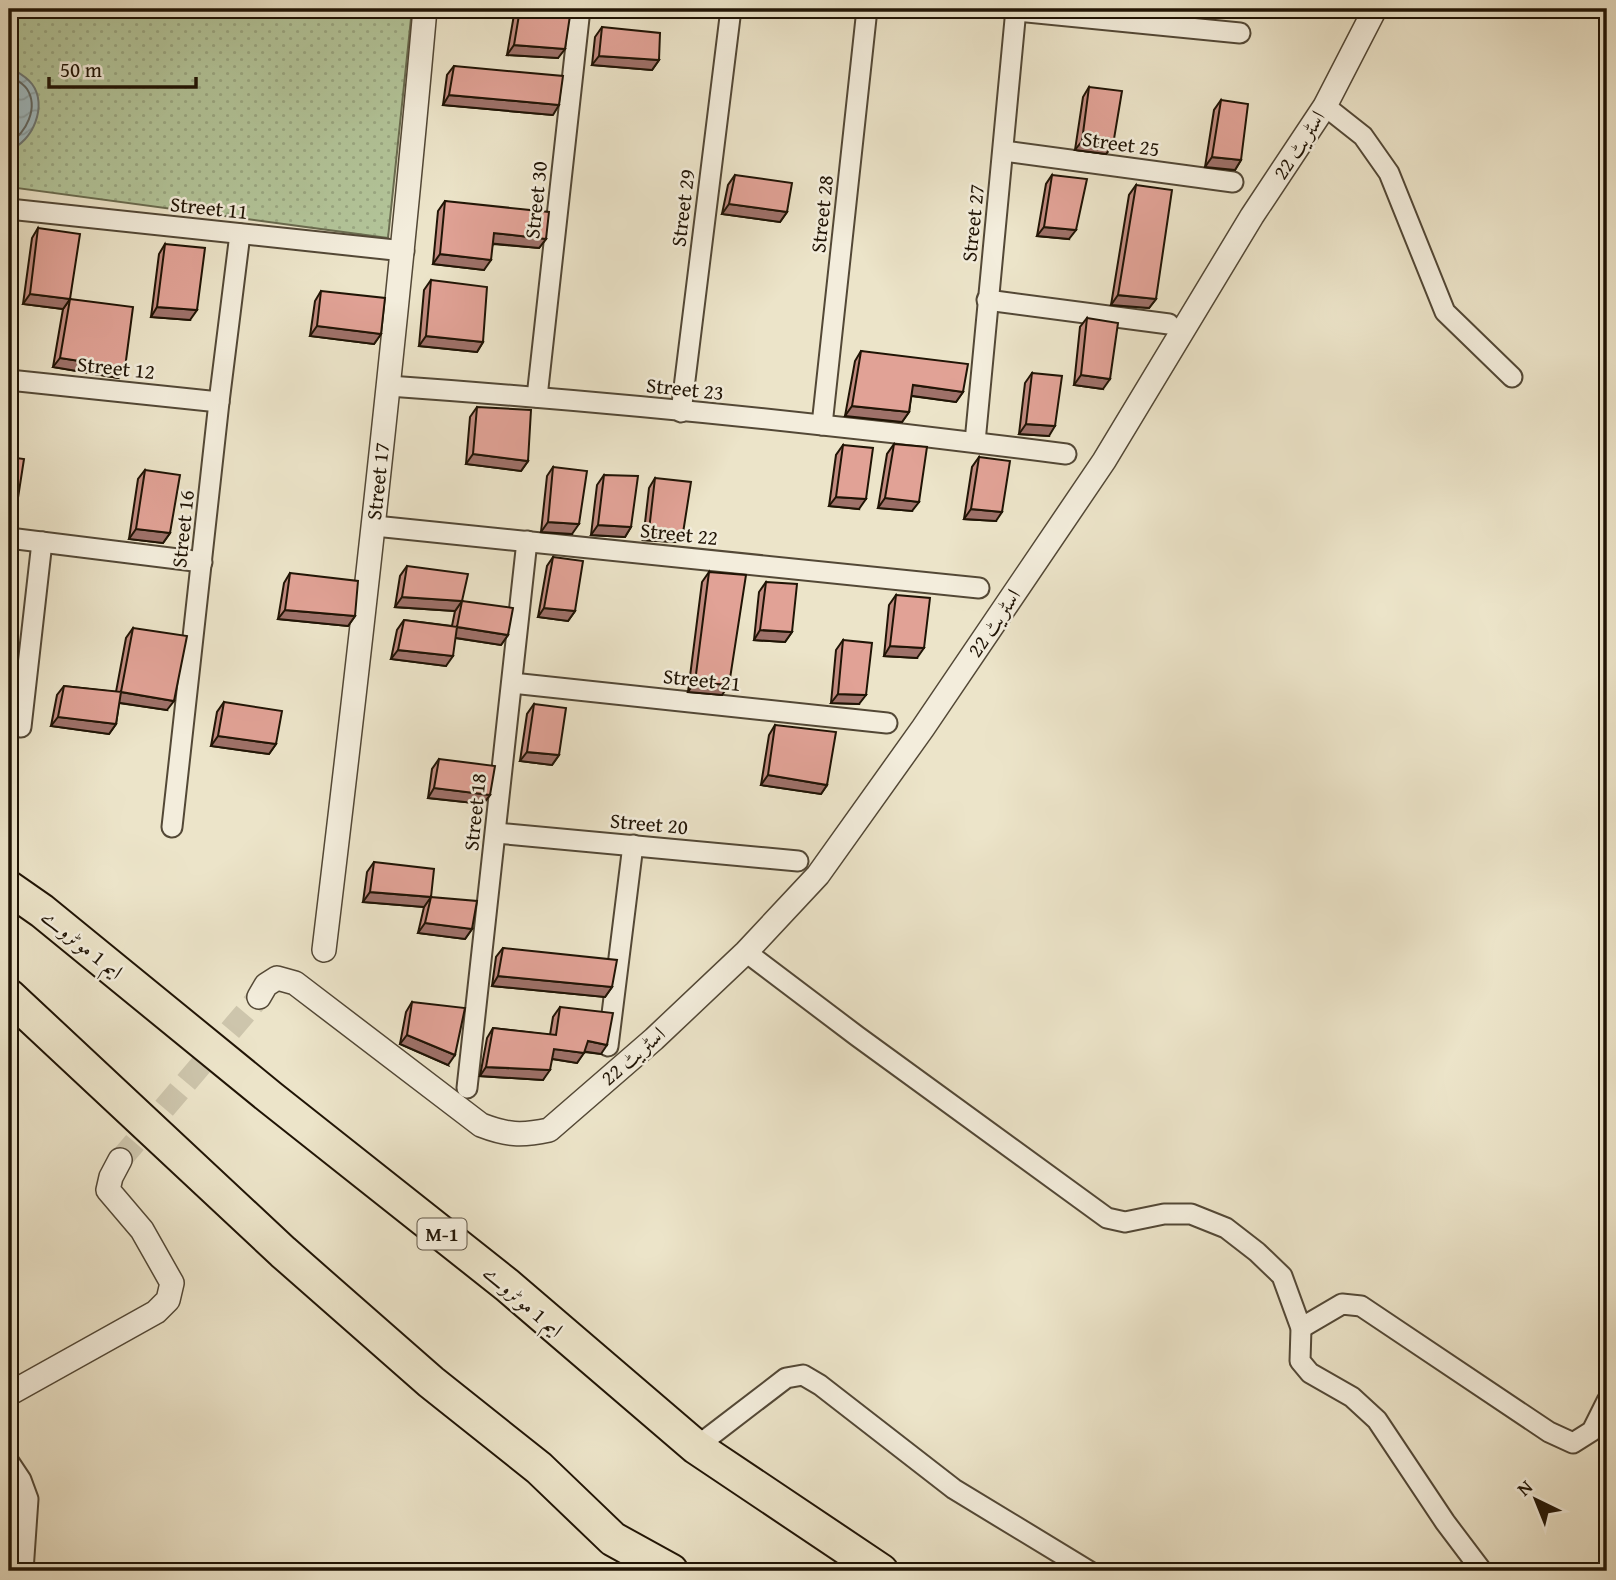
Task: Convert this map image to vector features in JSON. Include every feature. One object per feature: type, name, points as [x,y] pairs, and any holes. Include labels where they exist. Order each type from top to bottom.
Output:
[{"type":"highway","name":"ایم 1 موٹروے","points":[[9,888],[43,911],[271,1098],[507,1285],[696,1447],[881,1571]]},
{"type":"highway","points":[[9,996],[283,1252],[431,1382],[539,1468],[613,1539],[671,1571]]},
{"type":"street","name":"Street 17","points":[[324,950],[375,526],[404,251],[425,9]]},
{"type":"street","name":"Street 30","points":[[537,397],[580,9]]},
{"type":"street","name":"Street 29","points":[[681,412],[731,9]]},
{"type":"street","name":"Street 28","points":[[822,425],[867,9]]},
{"type":"street","name":"اسٹریٹ 22","points":[[259,996],[267,985],[277,978],[295,984],[481,1125],[505,1135],[530,1135],[548,1130],[654,1039],[746,952],[817,875],[923,728],[1104,461],[1252,216],[1325,106],[1375,9]]},
{"type":"street","points":[[1016,10],[1240,33]]},
{"type":"street","name":"Street 27","points":[[975,442],[1016,10]]},
{"type":"street","points":[[1325,106],[1363,136],[1389,173],[1445,312],[1512,377]]},
{"type":"street","name":"Street 25","points":[[1004,151],[1233,182]]},
{"type":"street","name":"Street 11","points":[[9,209],[404,251]]},
{"type":"street","name":"Street 16","points":[[172,827],[240,234]]},
{"type":"street","points":[[987,300],[1169,324]]},
{"type":"street","name":"Street 12","points":[[9,380],[219,402]]},
{"type":"street","name":"Street 23","points":[[390,386],[537,397],[822,425],[1066,454]]},
{"type":"street","name":"Street 22","points":[[375,526],[979,588]]},
{"type":"street","points":[[9,538],[202,562]]},
{"type":"street","name":"Street 18","points":[[467,1088],[527,541]]},
{"type":"street","points":[[21,727],[42,542]]},
{"type":"street","name":"Street 21","points":[[512,683],[887,723]]},
{"type":"street","name":"Street 20","points":[[496,832],[798,861]]},
{"type":"street","points":[[608,1046],[633,845]]},
{"type":"street","points":[[746,952],[1107,1218],[1125,1222],[1164,1213],[1191,1214],[1226,1228],[1257,1252],[1282,1276],[1301,1328],[1300,1361],[1310,1373],[1352,1397],[1377,1420],[1445,1522],[1482,1571]]},
{"type":"street","points":[[9,1394],[156,1312],[168,1300],[172,1283],[142,1230],[108,1190],[120,1160]]},
{"type":"street","points":[[1301,1328],[1342,1304],[1361,1306],[1549,1432],[1573,1443],[1592,1431],[1607,1401]]},
{"type":"street","points":[[696,1447],[786,1378],[803,1375],[954,1489],[1089,1571]]},
{"type":"street","points":[[9,1462],[21,1480],[28,1499],[23,1571]]},
{"type":"green space","points":[[9,9],[412,9],[388,238],[9,187]]},
{"type":"water","points":[[9,67],[32,84],[39,102],[31,131],[18,146],[9,150]]},
{"type":"building","points":[[520,9],[571,9],[565,49],[514,45]]},
{"type":"building","points":[[602,27],[660,33],[659,60],[599,56]]},
{"type":"building","points":[[454,66],[563,76],[559,105],[449,95]]},
{"type":"building","points":[[1089,87],[1122,91],[1113,145],[1082,141]]},
{"type":"building","points":[[1221,100],[1248,104],[1241,160],[1212,157]]},
{"type":"building","points":[[735,175],[792,183],[787,212],[729,204]]},
{"type":"building","points":[[1052,175],[1087,179],[1076,230],[1044,227]]},
{"type":"building","points":[[1136,185],[1172,190],[1156,299],[1118,295]]},
{"type":"building","points":[[445,201],[549,212],[546,239],[494,233],[491,260],[440,254]]},
{"type":"building","points":[[38,228],[80,234],[70,299],[30,294]]},
{"type":"building","points":[[165,244],[205,248],[197,310],[157,307]]},
{"type":"building","points":[[431,280],[487,287],[483,342],[426,336]]},
{"type":"building","points":[[321,291],[385,298],[381,334],[317,326]]},
{"type":"building","points":[[70,299],[133,307],[125,368],[60,358]]},
{"type":"building","points":[[1087,318],[1118,323],[1110,379],[1081,375]]},
{"type":"building","points":[[861,351],[968,364],[963,392],[913,385],[909,412],[852,406]]},
{"type":"building","points":[[1032,373],[1062,376],[1055,426],[1026,424]]},
{"type":"building","points":[[477,407],[531,410],[528,461],[473,454]]},
{"type":"building","points":[[894,444],[927,447],[919,502],[885,498]]},
{"type":"building","points":[[843,445],[873,448],[866,499],[836,497]]},
{"type":"building","points":[[9,457],[24,459],[15,517],[9,516]]},
{"type":"building","points":[[979,457],[1010,461],[1002,512],[971,509]]},
{"type":"building","points":[[553,467],[587,471],[579,524],[548,522]]},
{"type":"building","points":[[145,470],[180,475],[170,533],[136,529]]},
{"type":"building","points":[[604,475],[638,476],[631,527],[598,525]]},
{"type":"building","points":[[655,478],[691,482],[683,533],[649,530]]},
{"type":"building","points":[[553,557],[583,561],[575,611],[544,608]]},
{"type":"building","points":[[407,566],[468,574],[462,601],[402,597]]},
{"type":"building","points":[[709,572],[746,575],[729,685],[695,682]]},
{"type":"building","points":[[290,573],[358,581],[355,616],[285,610]]},
{"type":"building","points":[[766,582],[797,584],[792,632],[760,630]]},
{"type":"building","points":[[896,595],[930,598],[924,648],[890,646]]},
{"type":"building","points":[[462,601],[513,608],[508,635],[457,627]]},
{"type":"building","points":[[404,620],[457,627],[453,656],[398,650]]},
{"type":"building","points":[[133,628],[187,636],[174,701],[121,692]]},
{"type":"building","points":[[843,640],[872,643],[866,695],[838,694]]},
{"type":"building","points":[[64,686],[121,692],[116,724],[58,717]]},
{"type":"building","points":[[224,702],[282,711],[276,744],[218,736]]},
{"type":"building","points":[[534,704],[566,708],[559,755],[527,752]]},
{"type":"building","points":[[775,725],[836,732],[827,785],[768,775]]},
{"type":"building","points":[[439,759],[495,766],[490,795],[434,788]]},
{"type":"building","points":[[374,862],[434,869],[431,897],[370,892]]},
{"type":"building","points":[[431,897],[477,901],[472,929],[425,923]]},
{"type":"building","points":[[503,948],[617,960],[612,987],[498,976]]},
{"type":"building","points":[[412,1002],[465,1008],[455,1055],[407,1035]]},
{"type":"building","points":[[560,1007],[613,1013],[607,1045],[588,1041],[584,1053],[554,1049],[550,1070],[486,1067],[493,1028],[556,1035]]},
{"type":"tunnel","points":[[120,1160],[259,997]]}]
